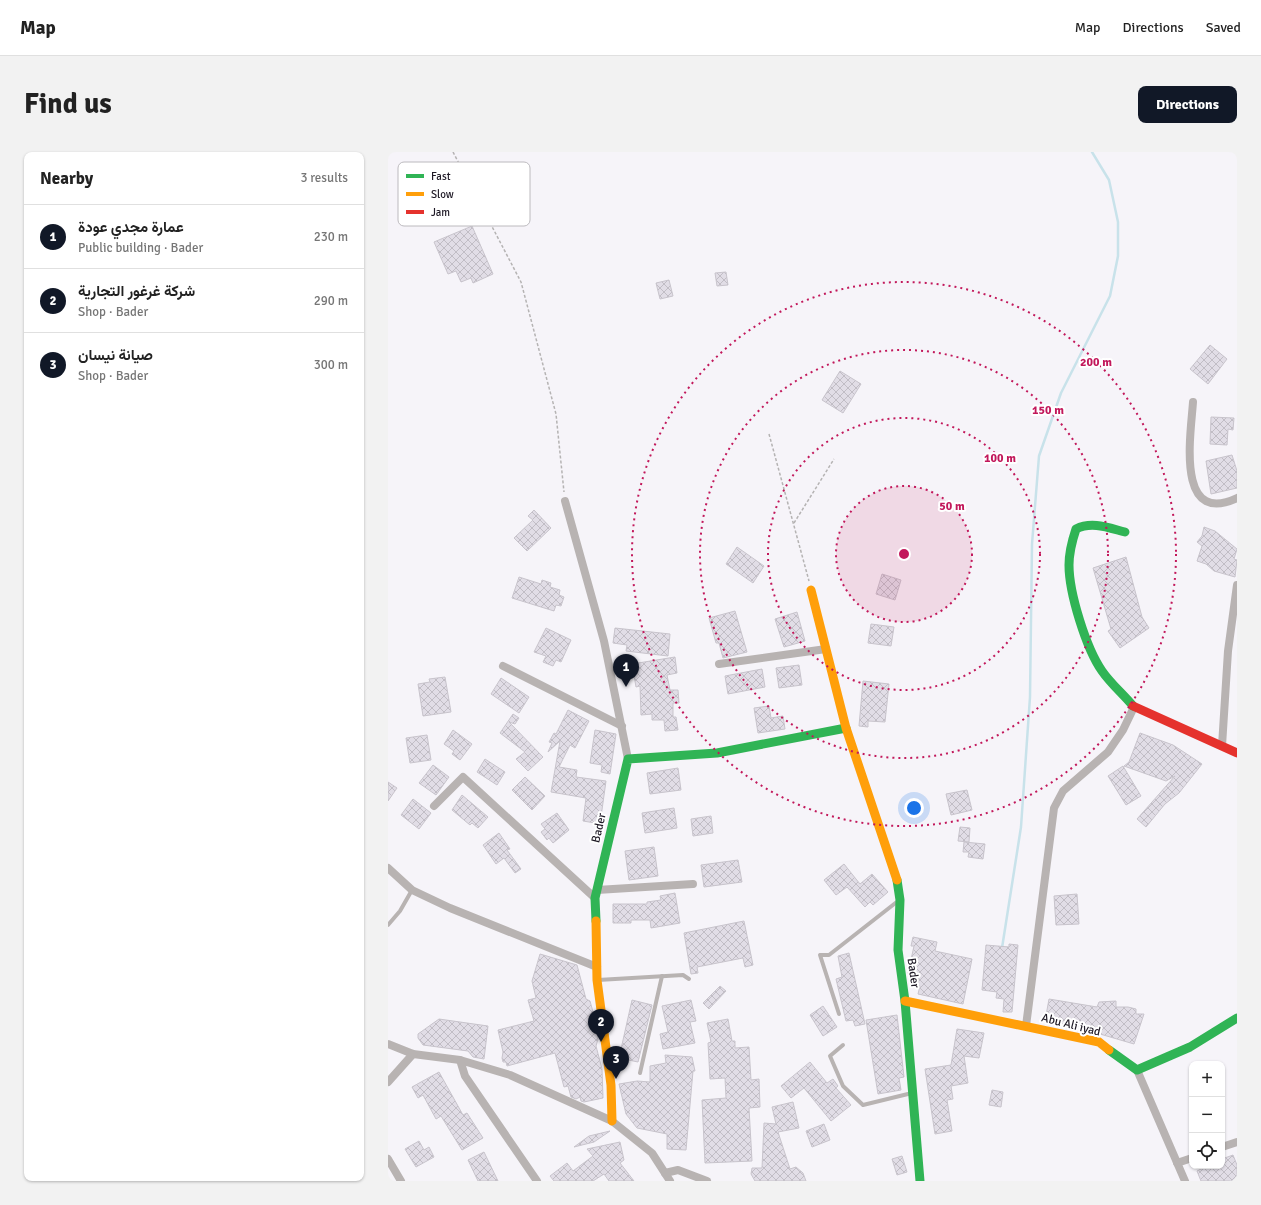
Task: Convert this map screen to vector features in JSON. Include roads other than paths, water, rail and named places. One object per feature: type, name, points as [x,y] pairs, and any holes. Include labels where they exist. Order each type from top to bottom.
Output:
[{"type":"street","points":[[1193,402],[1189,462],[1191,478],[1198,494],[1204,499],[1214,503],[1228,502],[1237,498]]},
{"type":"street","points":[[565,501],[604,642],[628,759],[717,753],[846,728]]},
{"type":"street","points":[[1125,532],[1098,525],[1082,526],[1076,529],[1071,542],[1069,565],[1073,592],[1085,636],[1102,671],[1134,708],[1237,753]]},
{"type":"street","points":[[1222,746],[1228,651],[1237,585]]},
{"type":"street","name":"Bader","points":[[811,590],[846,728],[898,883],[900,900],[898,950],[905,1000],[920,1181]]},
{"type":"street","points":[[719,664],[826,649]]},
{"type":"street","points":[[503,666],[622,726]]},
{"type":"street","points":[[1026,1026],[1054,808],[1062,791],[1108,752],[1123,730],[1134,708]]},
{"type":"street","name":"Bader","points":[[612,1121],[610,1085],[597,980],[596,894],[628,759]]},
{"type":"street","points":[[434,806],[462,777],[596,894],[693,884]]},
{"type":"street","points":[[388,868],[412,890],[450,908],[597,967]]},
{"type":"street","name":"Abu Ali iyad","points":[[905,1000],[1099,1042],[1137,1070]]},
{"type":"street","points":[[1185,1181],[1137,1070],[1190,1047],[1237,1018]]},
{"type":"street","points":[[388,1044],[413,1054],[460,1060],[510,1075],[612,1121],[652,1153],[670,1181]]},
{"type":"street","points":[[388,1082],[413,1054]]},
{"type":"street","points":[[460,1060],[465,1076],[537,1181]]},
{"type":"street","points":[[1225,1146],[1237,1142]]},
{"type":"street","points":[[388,1159],[401,1181]]},
{"type":"street","points":[[1177,1163],[1189,1159]]},
{"type":"street","points":[[665,1173],[678,1170],[707,1181]]},
{"type":"lane","points":[[388,925],[400,911],[412,890]]},
{"type":"lane","points":[[839,1014],[820,955],[829,955],[900,900]]},
{"type":"lane","points":[[597,980],[683,975],[690,979]]},
{"type":"lane","points":[[640,1073],[662,976]]},
{"type":"lane","points":[[843,1044],[830,1056],[843,1086],[863,1105],[913,1092]]},
{"type":"waterway","points":[[1002,948],[1021,827],[1030,697],[1032,544],[1039,456],[1061,393],[1110,296],[1118,256],[1118,222],[1109,180],[1092,152]]},
{"type":"place","name":"عمارة مجدي عودة","points":[[626,687]]},
{"type":"place","name":"شركة غرغور التجارية","points":[[601,1042]]},
{"type":"place","name":"صيانة نيسان","points":[[616,1079]]}]
